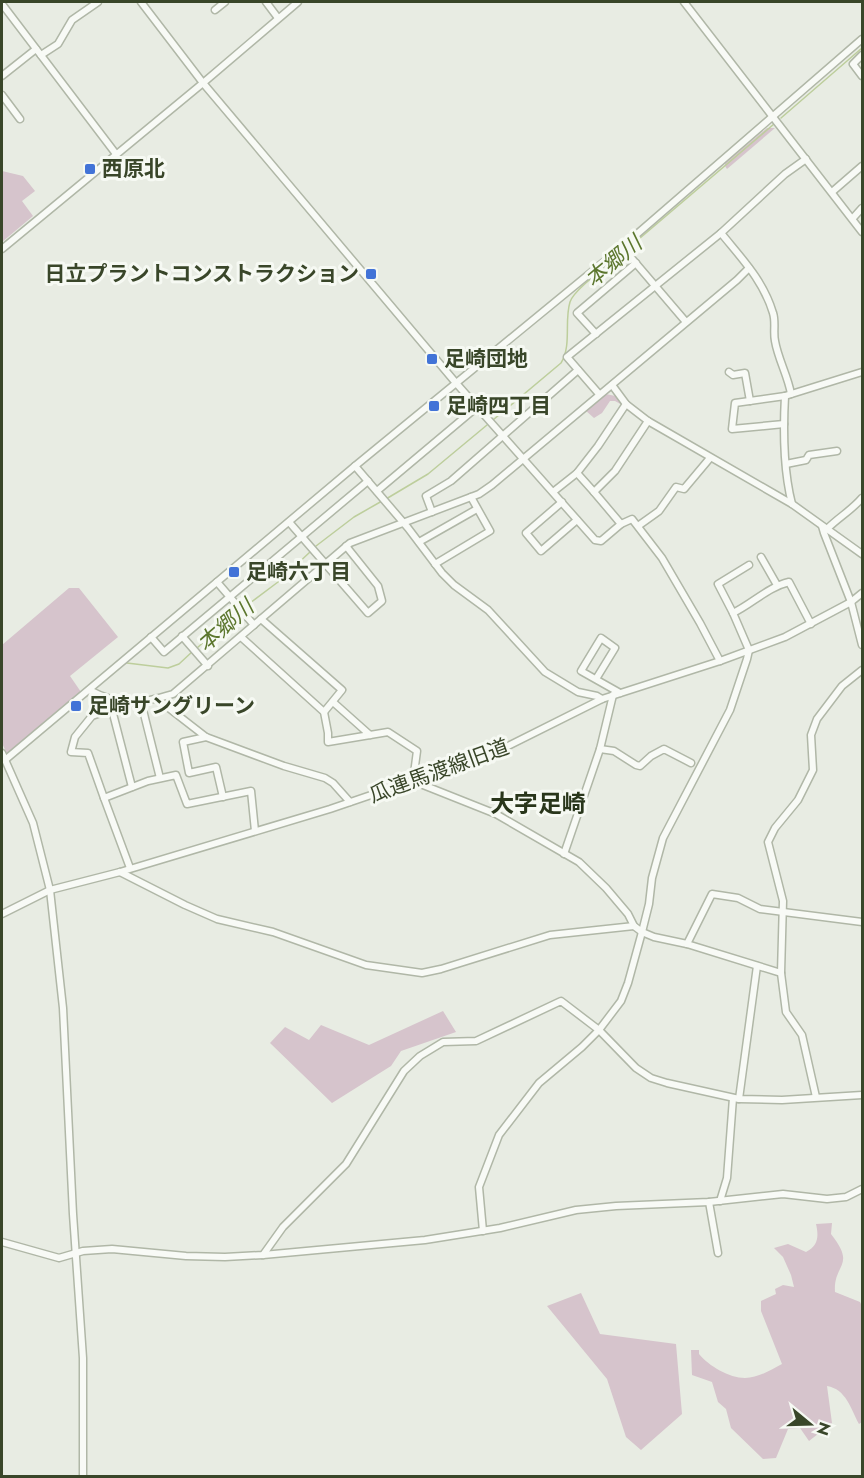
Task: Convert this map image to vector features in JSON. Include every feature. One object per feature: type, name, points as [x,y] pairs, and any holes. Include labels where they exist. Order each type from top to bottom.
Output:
[{"type":"street","points":[[2,76],[39,52],[58,44],[72,20],[98,2]]},
{"type":"street","points":[[141,2],[203,83],[456,383],[595,540],[601,541],[630,518],[638,526],[662,558],[720,662]]},
{"type":"street","points":[[215,10],[225,2]]},
{"type":"street","points":[[266,2],[278,18]]},
{"type":"street","points":[[2,249],[298,2]]},
{"type":"street","points":[[684,2],[862,232]]},
{"type":"street","points":[[2,6],[116,154]]},
{"type":"street","points":[[83,1476],[83,1358],[63,1008],[50,890],[33,823],[3,757],[89,690],[355,466],[622,247],[862,39]]},
{"type":"street","points":[[862,56],[853,64],[862,76]]},
{"type":"street","points":[[2,95],[20,119]]},
{"type":"street","points":[[2,109],[8,104]]},
{"type":"street","points":[[599,394],[567,357],[721,232],[785,174],[806,159]]},
{"type":"street","points":[[832,192],[862,166]]},
{"type":"street","points":[[852,218],[862,208]]},
{"type":"street","points":[[721,232],[756,275],[764,288],[774,315],[775,342],[788,395],[784,424],[786,483],[792,504]]},
{"type":"street","points":[[622,247],[686,322]]},
{"type":"street","points":[[596,334],[577,313],[636,263]]},
{"type":"street","points":[[89,690],[109,700],[132,703],[173,694],[346,546],[479,494],[492,485],[749,268]]},
{"type":"street","points":[[432,512],[426,496],[446,485],[578,370]]},
{"type":"street","points":[[729,372],[733,375],[745,373],[750,401]]},
{"type":"street","points":[[784,424],[732,429],[735,403],[788,395],[862,372]]},
{"type":"street","points":[[612,385],[626,404],[648,421],[792,504],[862,554]]},
{"type":"street","points":[[553,492],[577,472],[598,446],[626,404]]},
{"type":"street","points":[[379,494],[477,407]]},
{"type":"street","points":[[594,492],[615,471],[648,421]]},
{"type":"street","points":[[786,464],[806,460],[809,455],[837,451]]},
{"type":"street","points":[[638,526],[659,511],[676,487],[684,489],[710,458]]},
{"type":"street","points":[[355,466],[454,585],[489,610],[545,672],[578,692],[602,699]]},
{"type":"street","points":[[577,472],[621,524]]},
{"type":"street","points":[[151,637],[164,652],[368,481]]},
{"type":"street","points":[[435,564],[490,531],[471,497]]},
{"type":"street","points":[[862,498],[851,512],[825,527],[824,533],[851,602],[862,645]]},
{"type":"street","points":[[562,502],[526,533],[541,551],[577,520]]},
{"type":"street","points":[[419,542],[477,509]]},
{"type":"street","points":[[289,522],[368,613],[382,601],[378,586],[346,546]]},
{"type":"street","points":[[761,557],[777,585]]},
{"type":"street","points":[[483,1231],[479,1187],[498,1135],[538,1083],[582,1047],[621,1001],[642,932],[652,878],[663,838],[730,710],[750,650],[718,584],[749,565]]},
{"type":"street","points":[[217,582],[254,625]]},
{"type":"street","points":[[733,614],[747,607],[777,585],[789,582],[811,624]]},
{"type":"street","name":"瓜連馬渡線旧道","points":[[2,914],[50,890],[120,872],[350,802],[494,753],[602,699],[720,662],[811,624],[851,602],[862,593]]},
{"type":"street","points":[[261,619],[342,690],[324,712]]},
{"type":"street","points":[[182,636],[208,666]]},
{"type":"street","points":[[241,637],[324,712],[328,742],[388,732],[417,751],[413,782],[496,814],[589,869],[628,914],[634,926],[642,932],[781,973]]},
{"type":"street","points":[[564,854],[617,694],[581,671],[601,638],[615,648],[596,679]]},
{"type":"street","points":[[816,1097],[802,1035],[786,1012],[781,973],[783,911],[781,886],[768,842],[775,828],[798,801],[813,770],[811,735],[817,719],[842,686],[862,670]]},
{"type":"street","points":[[157,699],[206,737],[284,766],[325,778],[333,783],[350,802]]},
{"type":"street","points":[[109,700],[132,788]]},
{"type":"street","points":[[141,702],[160,778]]},
{"type":"street","points":[[333,702],[370,735]]},
{"type":"street","points":[[112,709],[92,716],[75,737],[71,752],[88,753],[130,868]]},
{"type":"street","points":[[189,772],[183,742],[206,737]]},
{"type":"street","points":[[600,749],[614,751],[630,763],[640,766],[651,756],[664,749],[691,763]]},
{"type":"street","points":[[104,798],[160,778],[216,767],[223,797]]},
{"type":"street","points":[[176,775],[187,804],[250,791],[255,831]]},
{"type":"street","points":[[120,872],[217,919],[273,932],[366,965],[422,972],[441,969],[550,935],[634,926]]},
{"type":"street","points":[[687,944],[711,894],[738,898],[760,909],[862,922]]},
{"type":"street","points":[[720,1201],[728,1171],[736,1099],[758,966]]},
{"type":"street","points":[[263,1255],[283,1227],[346,1164],[404,1071],[420,1056],[442,1042],[476,1041],[561,1001],[598,1030],[636,1068],[651,1078],[688,1089],[736,1099],[782,1100],[862,1095]]},
{"type":"street","points":[[2,1242],[58,1258],[76,1253],[112,1249],[186,1256],[263,1255],[425,1240],[483,1231],[576,1210],[709,1202],[783,1194],[828,1199],[846,1197],[862,1189]]},
{"type":"street","points":[[709,1202],[718,1253]]},
{"type":"shaded area","points":[[767,128],[775,128],[727,169],[725,163]]},
{"type":"shaded area","points":[[2,171],[23,176],[35,191],[22,201],[33,216],[2,242]]},
{"type":"shaded area","points":[[606,394],[620,397],[624,406],[610,401],[602,413],[594,418],[585,410]]},
{"type":"shaded area","points":[[69,588],[79,588],[118,637],[70,676],[81,692],[7,754],[2,743],[2,645]]},
{"type":"shaded area","points":[[443,1011],[456,1032],[401,1051],[391,1066],[332,1103],[270,1043],[285,1027],[309,1040],[321,1025],[369,1045]]},
{"type":"shaded area","points":[[832,1223],[831,1234],[839,1245],[843,1259],[835,1283],[835,1292],[860,1302],[862,1306],[862,1422],[859,1424],[843,1395],[827,1386],[832,1423],[809,1441],[800,1428],[788,1429],[776,1458],[763,1459],[731,1428],[726,1409],[718,1402],[712,1382],[692,1375],[691,1350],[699,1350],[703,1358],[726,1374],[745,1378],[755,1377],[782,1364],[761,1311],[761,1301],[776,1294],[775,1289],[783,1285],[794,1287],[783,1257],[774,1248],[788,1244],[806,1252],[817,1241],[816,1224]]},
{"type":"shaded area","points":[[581,1293],[600,1334],[676,1344],[682,1414],[641,1450],[626,1437],[607,1379],[547,1306]]},
{"type":"waterway","name":"本郷川","points":[[781,118],[862,48]]},
{"type":"waterway","name":"本郷川","points":[[626,250],[774,124]]},
{"type":"waterway","name":"本郷川","points":[[493,420],[561,363],[566,349],[570,302],[585,283],[622,253]]},
{"type":"waterway","name":"本郷川","points":[[386,499],[428,474],[487,425]]},
{"type":"waterway","name":"本郷川","points":[[316,546],[354,517],[382,501]]},
{"type":"waterway","name":"本郷川","points":[[242,609],[278,582],[310,552]]},
{"type":"waterway","name":"本郷川","points":[[197,648],[238,612]]},
{"type":"waterway","name":"本郷川","points":[[127,663],[168,668],[179,664],[193,651]]},
{"type":"place","name":"西原北","points":[[90,169]]},
{"type":"place","name":"日立プラントコンストラクション","points":[[371,274]]},
{"type":"place","name":"足崎団地","points":[[432,359]]},
{"type":"place","name":"足崎四丁目","points":[[434,406]]},
{"type":"place","name":"足崎六丁目","points":[[234,572]]},
{"type":"place","name":"足崎サングリーン","points":[[76,706]]},
{"type":"district","name":"大字足崎","points":[[538,803]]}]
